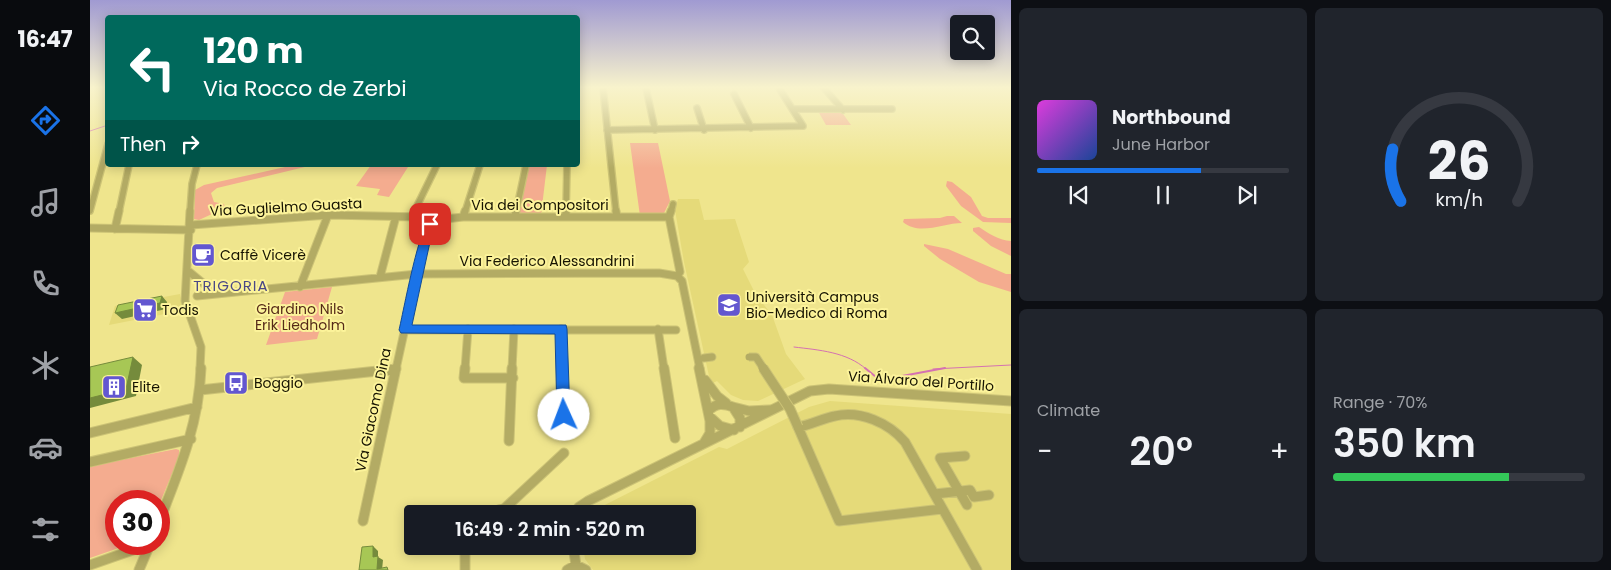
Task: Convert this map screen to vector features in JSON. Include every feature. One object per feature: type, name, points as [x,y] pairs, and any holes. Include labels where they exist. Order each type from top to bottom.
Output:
[{"type":"street","points":[[606,115],[617,217]]},
{"type":"street","points":[[652,115],[655,130]]},
{"type":"street","points":[[698,115],[704,130]]},
{"type":"street","points":[[744,115],[751,128]]},
{"type":"street","points":[[607,130],[704,130],[803,126],[796,115]]},
{"type":"street","points":[[90,211],[105,155]]},
{"type":"street","points":[[114,229],[130,167]]},
{"type":"street","points":[[170,493],[190,439],[200,390],[201,347],[187,309],[186,292],[192,184],[196,167]]},
{"type":"street","points":[[412,217],[437,167]]},
{"type":"street","points":[[463,217],[479,167]]},
{"type":"street","points":[[515,217],[526,167]]},
{"type":"street","points":[[566,217],[567,167]]},
{"type":"street","points":[[673,204],[669,217],[680,272],[677,276],[682,281],[708,413],[709,435],[700,446]]},
{"type":"street","points":[[300,287],[328,215]]},
{"type":"street","name":"Via Guglielmo Guasta","points":[[90,228],[191,227],[328,215],[412,217]]},
{"type":"street","name":"Via dei Compositori","points":[[412,217],[436,220],[463,217],[669,217]]},
{"type":"street","points":[[380,277],[395,220]]},
{"type":"street","name":"Via Giacomo Dina","points":[[363,521],[427,232],[430,224],[436,220]]},
{"type":"street","points":[[187,270],[204,284],[219,291],[233,293]]},
{"type":"street","name":"Via Federico Alessandrini","points":[[186,292],[191,297],[417,274],[659,273],[677,276]]},
{"type":"street","points":[[186,292],[193,284],[204,284]]},
{"type":"street","points":[[187,309],[197,296],[204,292],[204,284]]},
{"type":"street","points":[[468,329],[464,378],[513,378]]},
{"type":"street","points":[[509,441],[514,329]]},
{"type":"street","points":[[561,329],[564,415]]},
{"type":"street","points":[[405,330],[676,330]]},
{"type":"street","points":[[658,330],[675,438]]},
{"type":"street","points":[[749,357],[756,357],[790,409],[839,520],[942,508]]},
{"type":"street","points":[[200,390],[396,369]]},
{"type":"street","points":[[700,371],[708,386],[740,418],[737,429],[718,424],[708,413]]},
{"type":"street","name":"Via Álvaro del Portillo","points":[[582,505],[810,391],[829,389],[1011,401]]},
{"type":"street","points":[[708,413],[716,404],[729,405],[749,411],[775,409]]},
{"type":"street","points":[[90,433],[197,407]]},
{"type":"street","points":[[798,427],[840,415],[867,419],[890,427],[905,442],[977,570]]},
{"type":"street","points":[[90,462],[190,439]]},
{"type":"street","points":[[508,505],[564,453]]},
{"type":"street","points":[[965,456],[940,458],[967,505]]},
{"type":"street","points":[[934,494],[970,490],[974,497],[989,495]]},
{"type":"street","points":[[90,564],[117,555]]},
{"type":"street","points":[[139,570],[145,555]]},
{"type":"street","points":[[465,555],[465,570]]},
{"type":"street","points":[[573,555],[572,568],[586,570]]},
{"type":"shaded area","name":"Università Campus Bio-Medico di Roma","points":[[678,199],[699,199],[704,220],[735,219],[749,262],[743,269],[756,295],[772,315],[786,354],[805,379],[758,401],[743,400],[731,395],[717,381],[713,383],[709,376],[684,262],[675,210]]},
{"type":"shaded area","points":[[180,294],[182,306],[175,312],[109,325],[115,306]]},
{"type":"shaded area","points":[[830,401],[1011,414],[1011,570],[593,570],[585,559],[584,555],[696,555],[696,505],[605,505],[719,447],[727,449],[809,407]]},
{"type":"green space","points":[[820,115],[844,115],[851,125],[826,125]]},
{"type":"green space","points":[[630,143],[658,143],[670,201],[663,215],[640,216]]},
{"type":"green space","points":[[285,167],[305,167],[217,188],[211,193],[214,202],[224,204],[225,208],[199,220],[194,219],[195,190],[204,185]]},
{"type":"green space","points":[[370,167],[408,167],[389,197],[377,195],[380,189],[356,186]]},
{"type":"green space","points":[[528,167],[547,167],[541,215],[520,215],[518,213]]},
{"type":"green space","points":[[947,181],[952,182],[971,197],[982,216],[988,218],[1011,218],[1011,223],[983,222],[961,206],[946,186]]},
{"type":"green space","points":[[954,216],[962,223],[932,228],[916,228],[903,222],[904,219],[940,218]]},
{"type":"green space","points":[[979,227],[994,236],[1011,241],[1011,256],[991,246],[973,231],[973,228]]},
{"type":"green space","points":[[924,244],[948,249],[1006,274],[1011,274],[1011,292],[979,282],[940,259]]},
{"type":"green space","name":"Giardino Nils Erik Liedholm","points":[[332,287],[317,339],[266,345],[285,292]]},
{"type":"green space","points":[[176,449],[179,450],[179,457],[165,490],[105,490],[105,553],[90,558],[90,466]]},
{"type":"building","points":[[162,296],[160,303],[115,313],[118,305]]},
{"type":"building","points":[[133,357],[126,389],[90,398],[90,367]]},
{"type":"building","points":[[373,546],[373,557],[378,556],[377,569],[387,567],[388,570],[359,570],[362,547]]},
{"type":"waterway","points":[[90,131],[105,126]]},
{"type":"waterway","points":[[794,347],[841,355],[866,369]]},
{"type":"waterway","points":[[942,369],[1011,365]]},
{"type":"waterway","points":[[865,368],[876,377],[886,379],[942,369]]},
{"type":"waterway","points":[[933,369],[942,369]]},
{"type":"place","name":"Caffè Vicerè","points":[[203,255]]},
{"type":"place","name":"Università Campus Bio-Medico di Roma","points":[[729,305]]},
{"type":"place","name":"Todis","points":[[145,310]]},
{"type":"place","name":"Boggio","points":[[236,383]]},
{"type":"place","name":"Elite","points":[[114,387]]},
{"type":"district","name":"TRIGORIA","points":[[231,286]]},
{"type":"route","points":[[430,224],[424,242],[405,330],[561,329],[564,415]]}]
